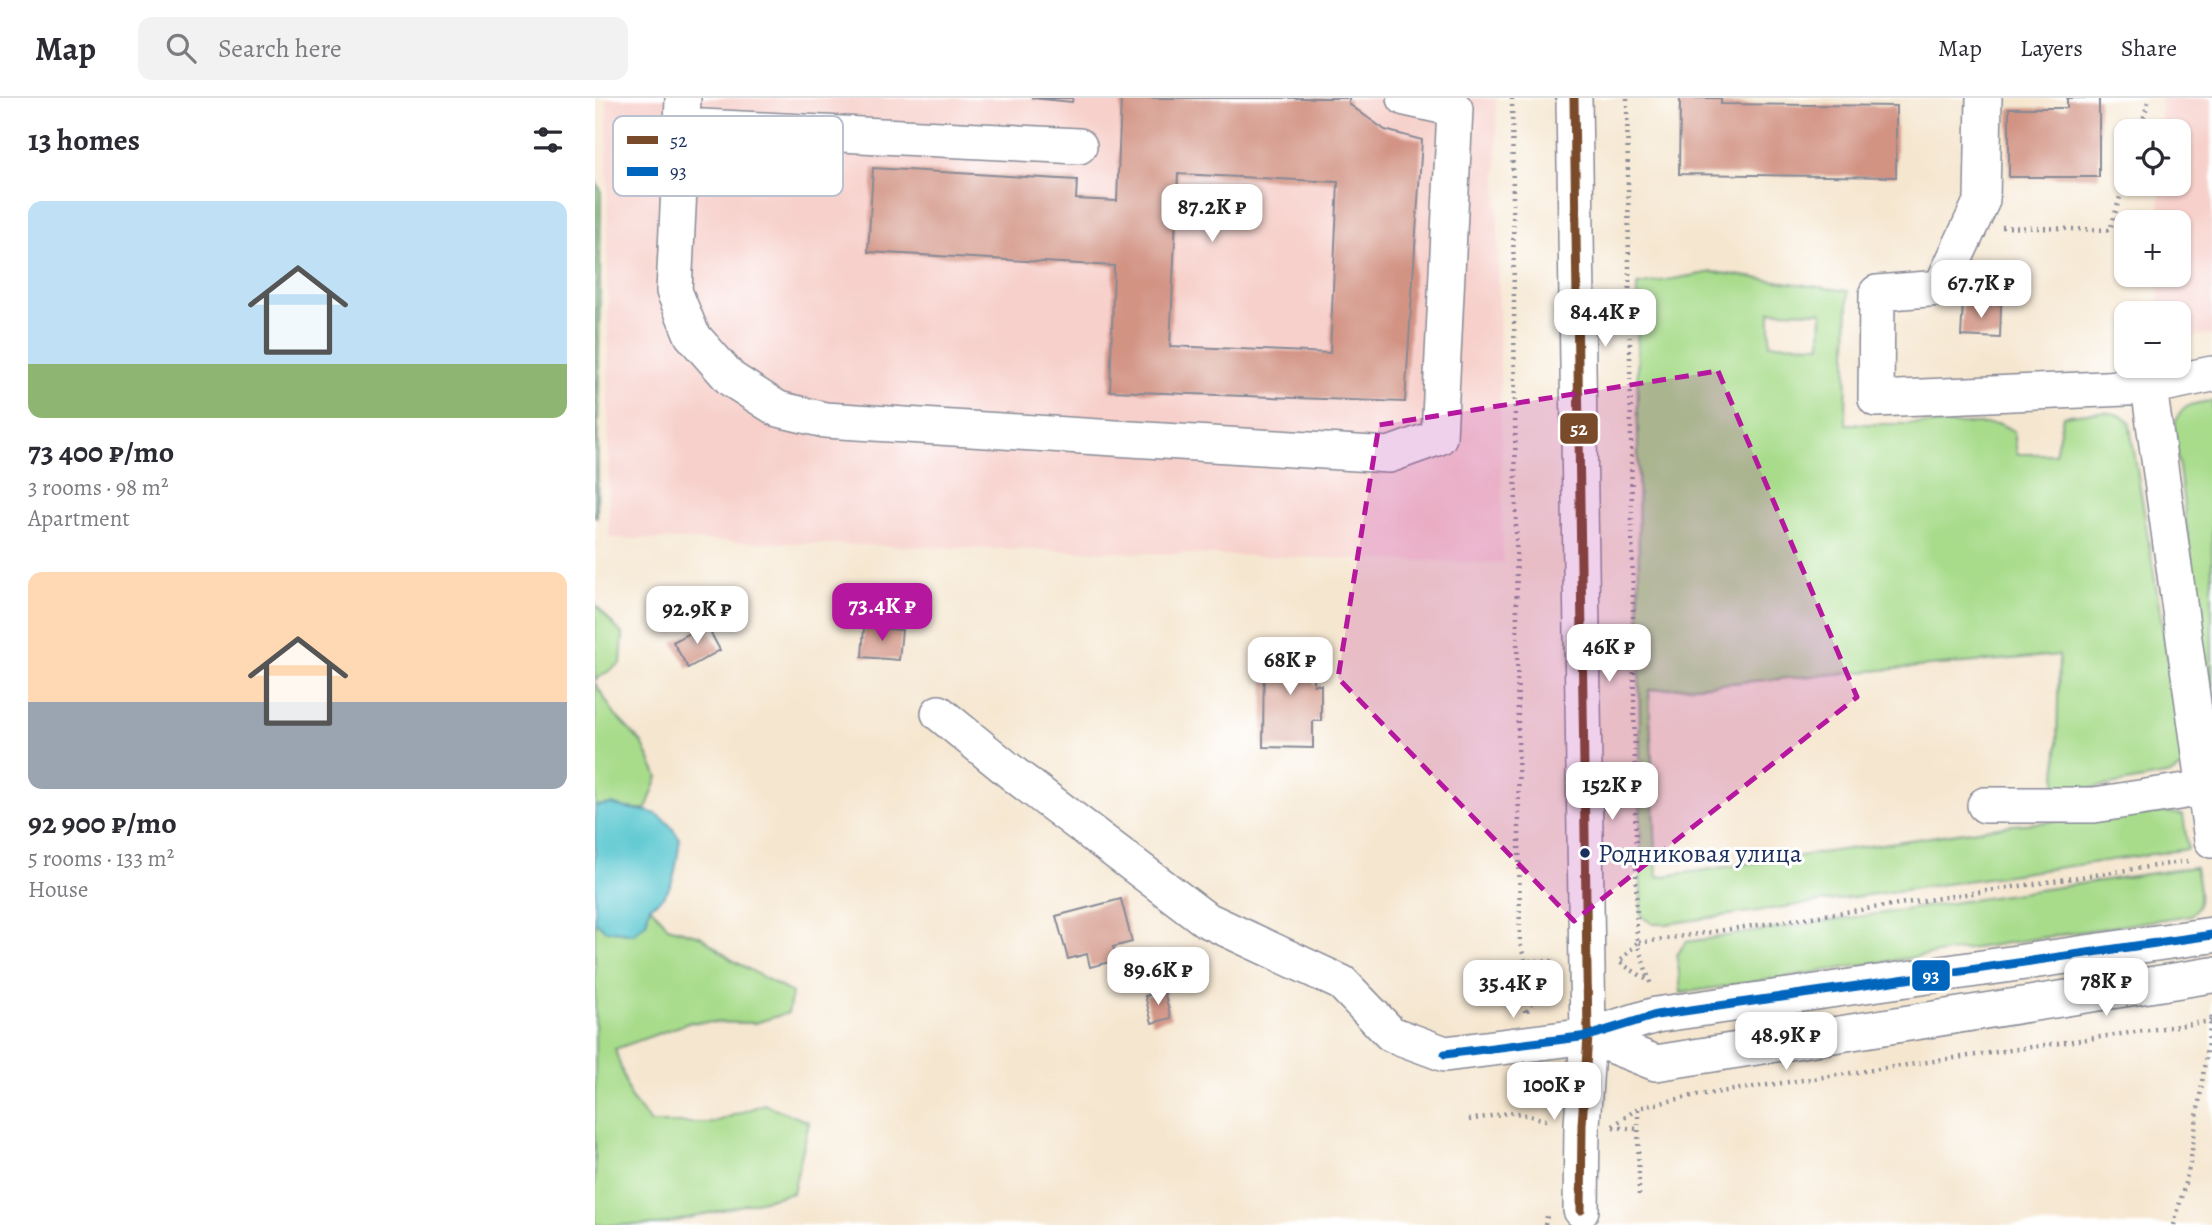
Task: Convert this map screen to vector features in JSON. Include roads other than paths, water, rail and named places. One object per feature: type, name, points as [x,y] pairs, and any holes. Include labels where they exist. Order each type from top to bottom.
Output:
[{"type":"street","points":[[679,196],[674,291],[692,335],[731,379],[778,409],[825,420],[1389,455],[1439,437],[1454,136],[1455,109],[1405,98]]},
{"type":"street","points":[[1574,98],[1588,1037],[1582,1125],[1581,1210]]},
{"type":"street","points":[[1984,98],[1982,200],[1941,288],[1877,293],[1876,399],[2149,387],[2212,374]]},
{"type":"street","points":[[683,112],[730,116]]},
{"type":"street","points":[[843,126],[1079,146]]},
{"type":"street","points":[[2149,387],[2205,788],[2205,849]]},
{"type":"street","points":[[939,713],[1016,776],[1205,919],[1342,983],[1391,1034],[1445,1054],[1588,1037],[1656,1015],[2212,935]]},
{"type":"street","points":[[1985,805],[2094,805],[2205,788]]},
{"type":"street","points":[[1588,1037],[1656,1063],[2212,975]]},
{"type":"water","points":[[612,804],[657,814],[680,839],[676,868],[670,886],[659,901],[650,906],[646,923],[634,934],[605,930],[595,921],[595,806]]},
{"type":"place","name":"Родниковая улица","points":[[1585,853]]}]
